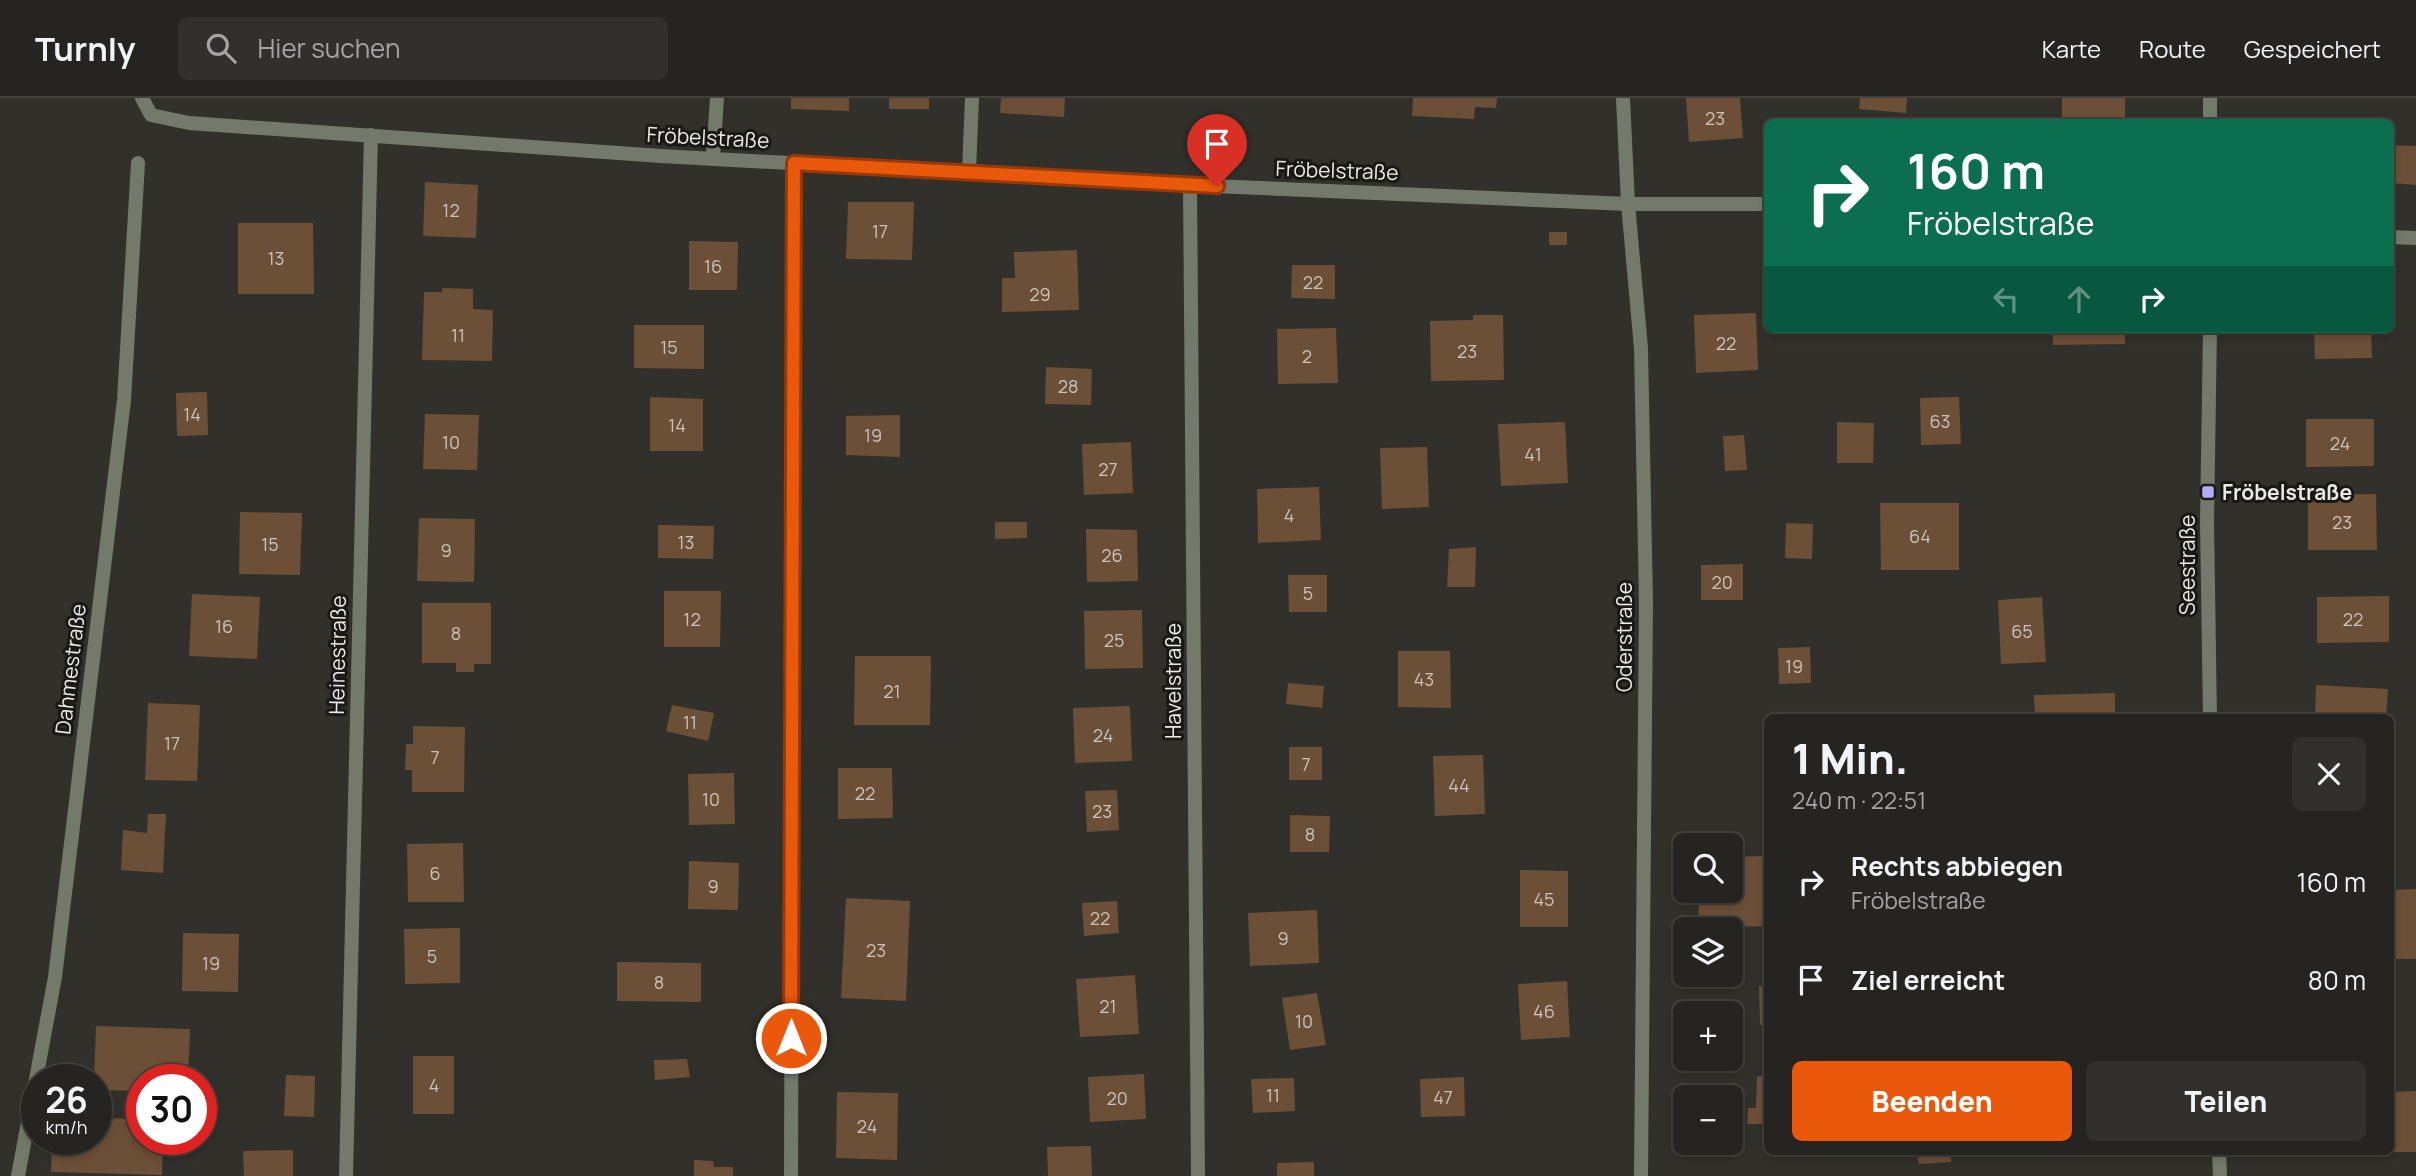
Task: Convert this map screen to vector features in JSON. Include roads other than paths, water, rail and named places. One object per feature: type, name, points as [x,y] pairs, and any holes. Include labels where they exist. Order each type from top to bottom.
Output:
[{"type":"street","name":"Fröbelstraße","points":[[142,98],[151,115],[189,123],[713,158],[1190,185],[1628,204],[1764,204]]},
{"type":"street","points":[[713,158],[717,98]]},
{"type":"street","points":[[969,172],[972,98]]},
{"type":"street","name":"Oderstraße","points":[[1623,98],[1628,204],[1641,348],[1646,603],[1641,1176]]},
{"type":"street","points":[[2210,98],[2210,119]]},
{"type":"street","name":"Heinestraße","points":[[345,1176],[371,135]]},
{"type":"street","name":"Dahmestraße","points":[[18,1176],[55,977],[122,414],[138,163]]},
{"type":"street","points":[[791,1176],[794,163]]},
{"type":"street","name":"Havelstraße","points":[[1190,185],[1198,1176]]},
{"type":"street","points":[[2394,237],[2416,239]]},
{"type":"street","name":"Seestraße","points":[[2210,333],[2207,522],[2210,714]]},
{"type":"street","points":[[2219,1155],[2220,1176]]},
{"type":"place","name":"Fröbelstraße","points":[[2208,492]]}]
